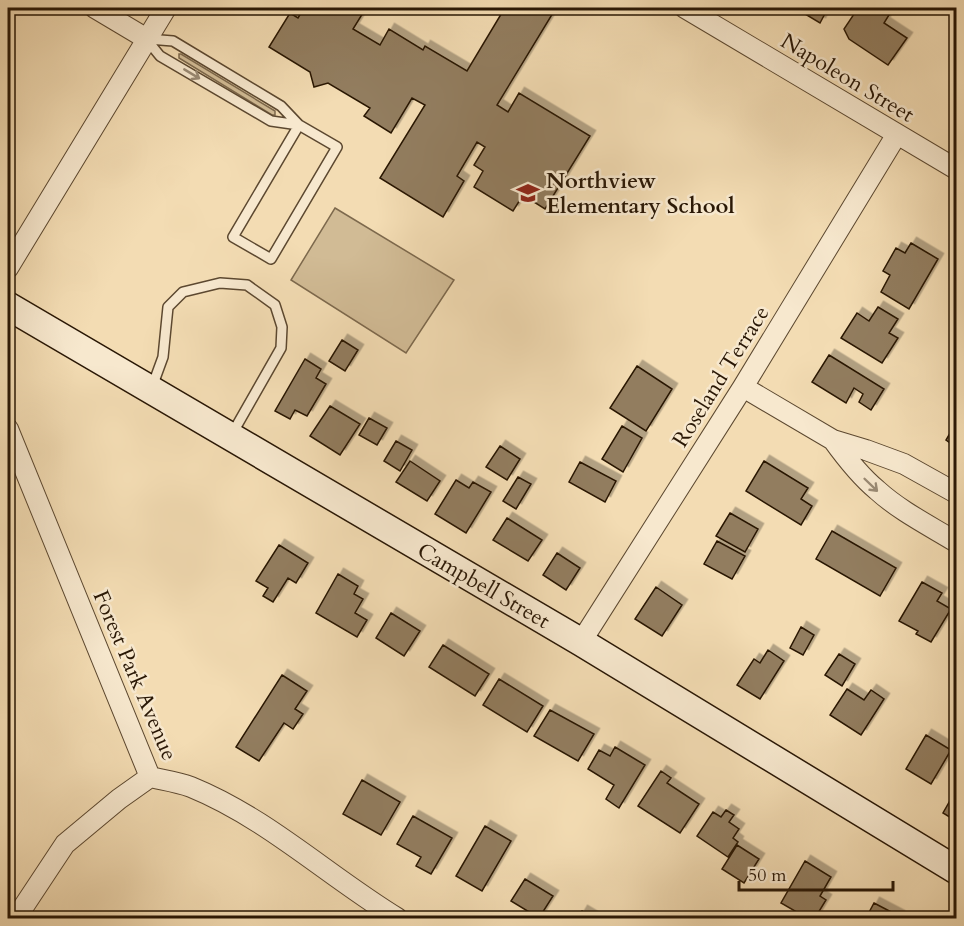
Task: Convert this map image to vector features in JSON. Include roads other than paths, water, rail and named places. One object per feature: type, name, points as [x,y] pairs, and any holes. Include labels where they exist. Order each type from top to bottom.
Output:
[{"type":"main road","name":"Campbell Street","points":[[8,306],[581,642],[957,870]]},
{"type":"street","points":[[94,8],[147,39]]},
{"type":"street","points":[[8,268],[166,8]]},
{"type":"street","name":"Napoleon Street","points":[[685,8],[957,169]]},
{"type":"street","name":"Roseland Terrace","points":[[581,642],[743,387],[897,134]]},
{"type":"street","points":[[743,387],[833,440],[904,464],[957,493]]},
{"type":"street","name":"Forest Park Avenue","points":[[8,429],[150,777],[189,786],[255,819],[397,918]]},
{"type":"street","points":[[833,440],[876,490],[896,506],[957,542]]},
{"type":"street","points":[[16,918],[65,844],[119,799],[150,777]]},
{"type":"lane","points":[[147,39],[160,56],[270,121],[299,125]]},
{"type":"lane","points":[[147,39],[173,41],[281,106],[299,125],[338,147],[271,259],[233,237],[299,125]]},
{"type":"lane","points":[[151,390],[163,357],[168,307],[183,292],[220,283],[247,285],[275,306],[282,327],[281,348],[231,436]]},
{"type":"place","name":"Northview Elementary School","points":[[528,193]]}]
